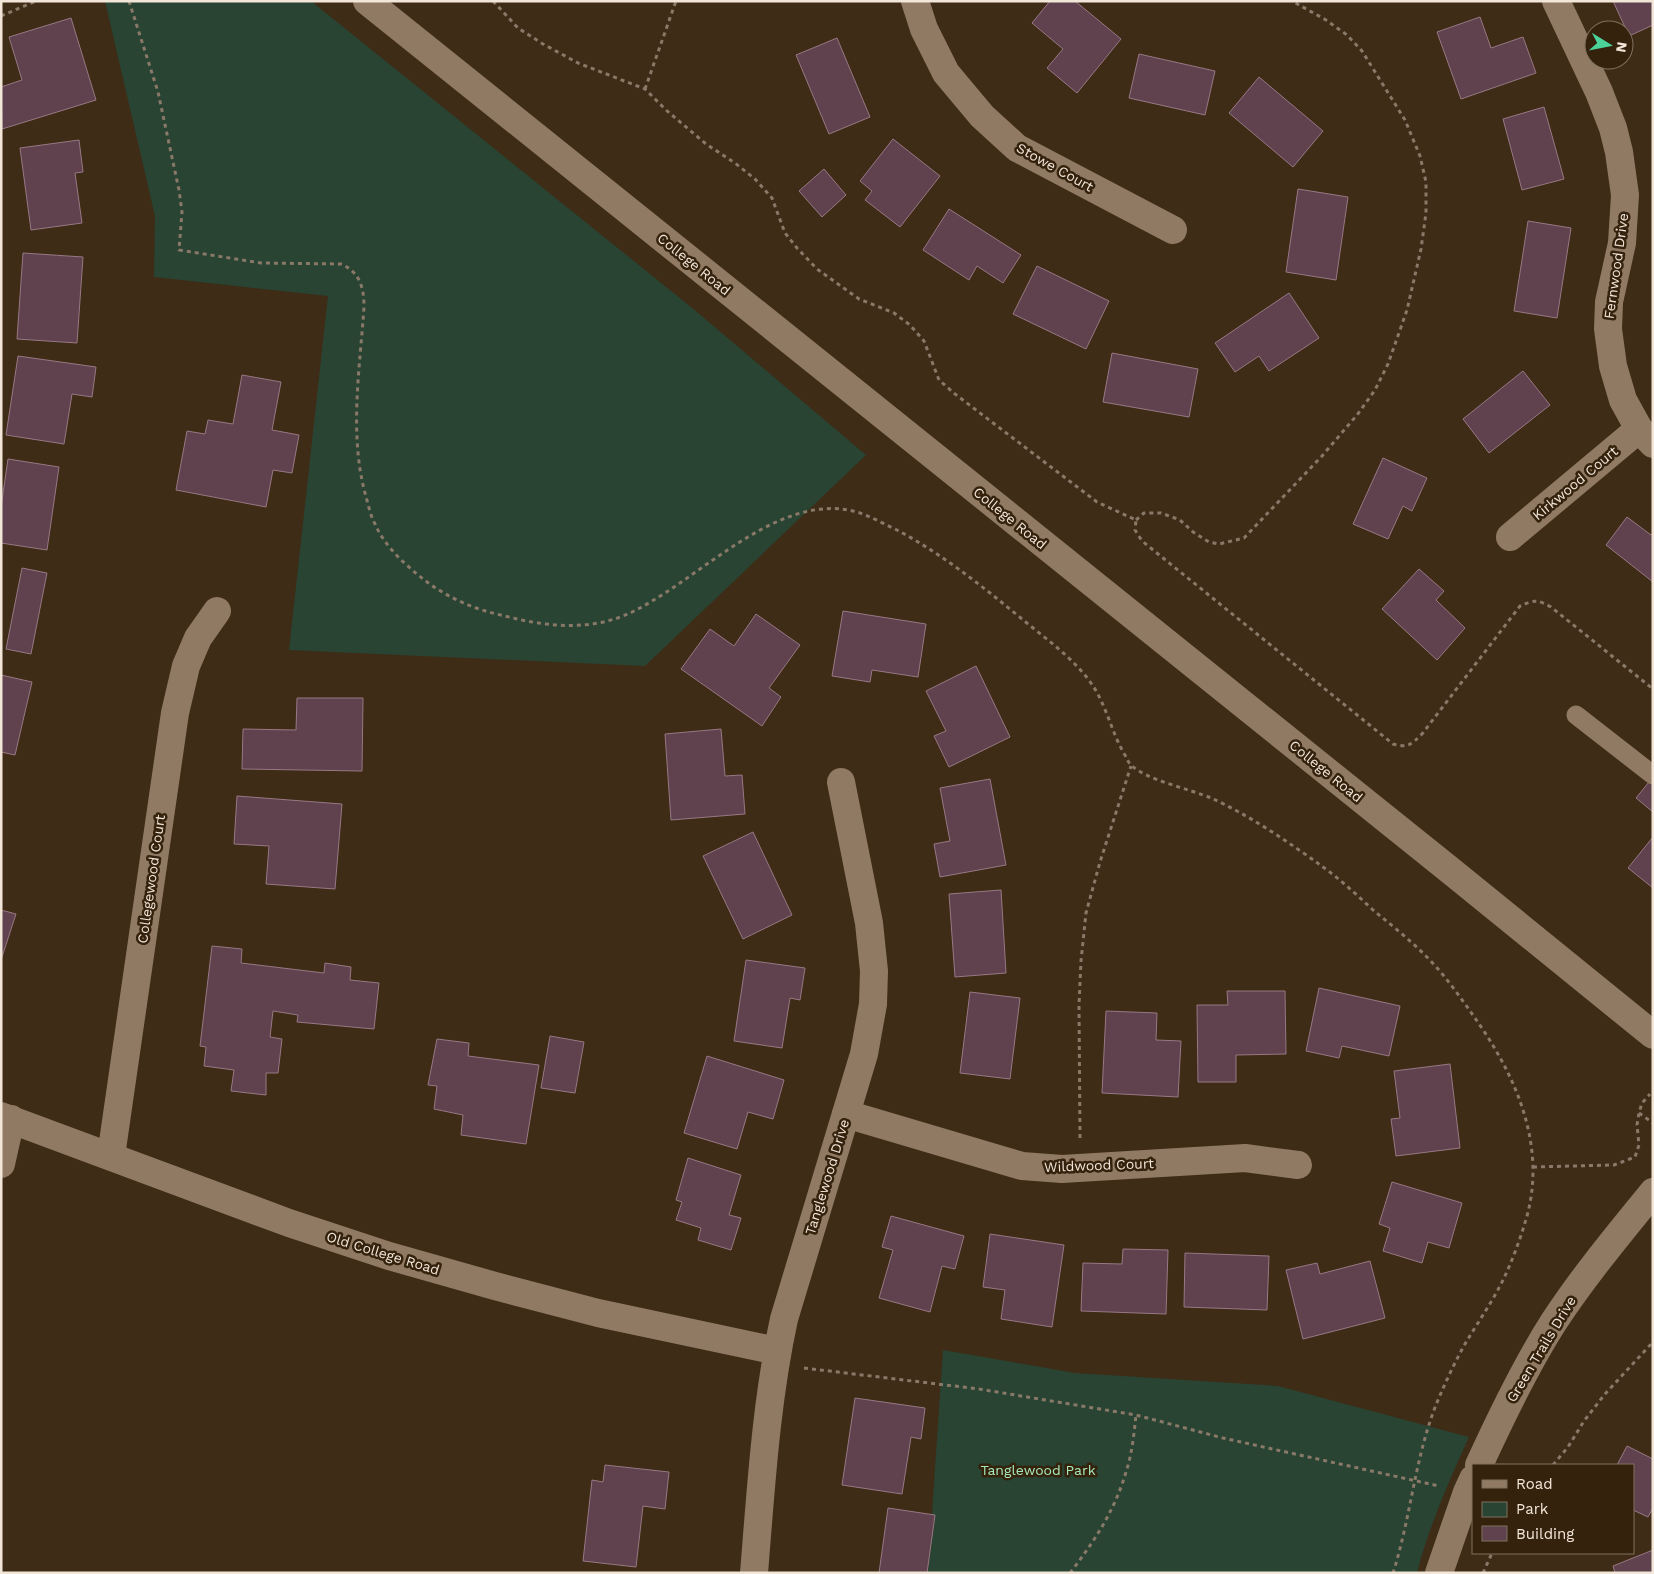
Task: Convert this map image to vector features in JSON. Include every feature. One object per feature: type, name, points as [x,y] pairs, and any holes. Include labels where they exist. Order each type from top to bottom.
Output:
[{"type":"street","name":"College Road","points":[[367,1],[1653,1034]]},
{"type":"street","name":"Stowe Court","points":[[915,1],[924,29],[946,73],[982,116],[1017,148],[1173,230]]},
{"type":"street","name":"Fernwood Drive","points":[[1556,1],[1599,92],[1620,152],[1625,195],[1622,243],[1609,302],[1608,329],[1613,366],[1618,383],[1624,400],[1646,437]]},
{"type":"street","name":"Kirkwood Court","points":[[1510,537],[1646,437]]},
{"type":"street","name":"Collegewood Court","points":[[111,1156],[175,713],[186,666],[198,638],[217,611]]},
{"type":"street","name":"Tanglewood Drive","points":[[754,1573],[762,1470],[776,1358],[784,1319],[864,1054],[873,1004],[874,971],[869,923],[840,782]]},
{"type":"street","name":"Wildwood Court","points":[[846,1114],[1022,1166],[1062,1169],[1245,1158],[1298,1165]]},
{"type":"street","name":"Old College Road","points":[[6,1118],[289,1223],[389,1256],[495,1286],[776,1358]]},
{"type":"street","points":[[1,1164],[6,1118]]},
{"type":"street","name":"Green Trails Drive","points":[[1479,1464],[1504,1410],[1553,1324],[1600,1257],[1653,1192]]},
{"type":"street","points":[[1439,1573],[1470,1486]]},
{"type":"lane","points":[[1576,715],[1653,775]]},
{"type":"path","points":[[1,16],[36,1]]},
{"type":"path","points":[[129,1],[158,92],[179,190],[182,212],[179,250],[260,263],[341,264],[351,268],[359,279],[364,292],[357,440],[360,475],[375,526],[404,563],[422,579],[440,591],[478,610],[534,623],[560,626],[587,625],[606,622],[653,601],[684,582],[717,557],[773,523],[799,513],[828,508],[856,512],[924,544],[977,582],[1083,672],[1097,692],[1116,740],[1132,766],[1159,780],[1217,800],[1284,840],[1328,871],[1437,967],[1493,1044],[1509,1072],[1522,1104],[1530,1134],[1533,1167],[1528,1212],[1509,1267],[1439,1395],[1422,1444],[1401,1547],[1393,1573]]},
{"type":"path","points":[[493,1],[518,28],[543,44],[578,63],[645,89],[666,110],[706,144],[755,179],[772,198],[784,233],[817,269],[859,299],[894,313],[910,325],[924,341],[940,380],[955,394],[1097,502],[1136,520]]},
{"type":"path","points":[[645,89],[676,1]]},
{"type":"path","points":[[1292,1],[1347,34],[1362,51],[1405,120],[1420,156],[1426,182],[1426,214],[1407,310],[1388,364],[1375,390],[1357,415],[1322,456],[1244,538],[1219,544],[1209,542],[1193,532],[1180,520],[1161,512],[1144,513],[1136,520],[1135,530],[1142,541],[1393,744],[1403,747],[1413,743],[1422,734],[1520,606],[1530,601],[1539,601],[1550,607],[1653,689]]},
{"type":"path","points":[[1080,1168],[1080,961],[1086,913],[1100,862],[1132,766]]},
{"type":"path","points":[[1533,1167],[1614,1165],[1635,1157],[1639,1145],[1637,1126],[1639,1113],[1642,1104],[1650,1094]]},
{"type":"path","points":[[1639,1113],[1653,1123]]},
{"type":"path","points":[[1554,1464],[1605,1394],[1653,1342]]},
{"type":"path","points":[[776,1358],[979,1388],[1136,1415],[1223,1438],[1414,1480],[1470,1486]]},
{"type":"path","points":[[1070,1573],[1106,1522],[1117,1498],[1127,1472],[1136,1415]]},
{"type":"path","points":[[1483,1573],[1492,1554]]},
{"type":"green space","points":[[105,1],[311,1],[691,307],[866,455],[645,666],[289,650],[328,296],[154,277],[155,216]]},
{"type":"green space","name":"Tanglewood Park","points":[[943,1350],[1075,1373],[1278,1386],[1469,1437],[1433,1521],[1417,1573],[928,1573]]},
{"type":"building","points":[[1050,1],[1075,1],[1121,39],[1077,93],[1047,68],[1063,49],[1032,23]]},
{"type":"building","points":[[1613,1],[1653,1],[1653,25],[1634,34],[1634,20],[1622,20]]},
{"type":"building","points":[[1480,17],[1491,48],[1523,37],[1536,73],[1461,99],[1437,32]]},
{"type":"building","points":[[71,18],[96,100],[2,129],[1,87],[22,80],[9,37]]},
{"type":"building","points":[[837,38],[870,117],[829,134],[796,55]]},
{"type":"building","points":[[1139,54],[1215,71],[1205,115],[1129,98]]},
{"type":"building","points":[[1259,77],[1323,131],[1293,167],[1229,113]]},
{"type":"building","points":[[1544,107],[1564,179],[1522,190],[1503,119]]},
{"type":"building","points":[[893,139],[940,176],[900,227],[865,200],[872,191],[860,181]]},
{"type":"building","points":[[79,140],[83,172],[75,173],[82,223],[31,230],[20,148]]},
{"type":"building","points":[[824,169],[846,195],[822,217],[799,191]]},
{"type":"building","points":[[1298,189],[1348,197],[1336,280],[1286,272]]},
{"type":"building","points":[[949,209],[1021,255],[1003,283],[977,266],[969,280],[923,250]]},
{"type":"building","points":[[1528,221],[1571,228],[1557,318],[1514,311]]},
{"type":"building","points":[[23,253],[83,257],[77,343],[17,339]]},
{"type":"building","points":[[1037,266],[1109,301],[1086,349],[1013,314]]},
{"type":"building","points":[[1289,293],[1319,338],[1269,371],[1259,356],[1235,372],[1215,343]]},
{"type":"building","points":[[1112,353],[1198,369],[1189,417],[1103,402]]},
{"type":"building","points":[[18,356],[96,367],[92,397],[72,394],[64,444],[6,435]]},
{"type":"building","points":[[1523,371],[1550,405],[1489,453],[1463,419]]},
{"type":"building","points":[[242,375],[281,382],[272,430],[299,435],[292,473],[273,470],[266,507],[176,490],[187,431],[205,434],[208,420],[233,424]]},
{"type":"building","points":[[1383,458],[1427,478],[1412,511],[1403,506],[1388,539],[1353,524]]},
{"type":"building","points":[[8,459],[59,467],[47,550],[1,543],[1,507]]},
{"type":"building","points":[[1627,517],[1651,535],[1653,533],[1653,582],[1606,545]]},
{"type":"building","points":[[22,568],[47,573],[31,654],[6,649]]},
{"type":"building","points":[[1419,569],[1444,591],[1436,600],[1465,628],[1437,660],[1382,609]]},
{"type":"building","points":[[843,611],[926,624],[918,677],[872,670],[870,682],[832,676]]},
{"type":"building","points":[[756,614],[800,645],[769,688],[781,697],[762,726],[681,669],[710,629],[734,646]]},
{"type":"building","points":[[976,666],[1010,737],[949,767],[934,736],[946,731],[926,691]]},
{"type":"building","points":[[1,675],[32,682],[15,755],[1,752]]},
{"type":"building","points":[[297,698],[363,698],[362,771],[242,769],[243,729],[296,730]]},
{"type":"building","points":[[721,729],[725,776],[742,775],[745,814],[671,820],[665,734]]},
{"type":"building","points":[[1653,777],[1653,812],[1636,798]]},
{"type":"building","points":[[990,779],[1006,865],[940,877],[934,844],[950,841],[940,788]]},
{"type":"building","points":[[237,796],[342,804],[335,889],[266,884],[269,846],[234,844]]},
{"type":"building","points":[[753,832],[792,915],[743,939],[703,856]]},
{"type":"building","points":[[1653,837],[1653,888],[1628,868]]},
{"type":"building","points":[[1001,890],[1006,973],[955,977],[949,894]]},
{"type":"building","points":[[1,910],[16,914],[1,960]]},
{"type":"building","points":[[212,946],[242,949],[241,963],[324,973],[325,963],[351,967],[350,980],[379,983],[374,1029],[297,1022],[298,1015],[273,1011],[270,1037],[282,1039],[278,1073],[266,1073],[266,1095],[231,1091],[234,1070],[204,1066],[206,1047],[200,1046]]},
{"type":"building","points":[[746,960],[805,968],[800,1000],[790,998],[782,1048],[734,1041]]},
{"type":"building","points":[[1319,988],[1400,1006],[1389,1056],[1342,1046],[1339,1058],[1306,1051]]},
{"type":"building","points":[[1227,991],[1285,991],[1286,1054],[1236,1055],[1236,1082],[1198,1082],[1197,1005],[1228,1005]]},
{"type":"building","points":[[970,992],[1020,998],[1010,1079],[960,1073]]},
{"type":"building","points":[[1106,1011],[1157,1013],[1156,1040],[1181,1041],[1178,1097],[1102,1093]]},
{"type":"building","points":[[550,1036],[584,1042],[575,1093],[541,1088]]},
{"type":"building","points":[[437,1039],[469,1043],[468,1056],[539,1065],[526,1144],[461,1135],[463,1115],[434,1109],[437,1086],[428,1085]]},
{"type":"building","points":[[707,1056],[784,1080],[773,1119],[748,1112],[737,1149],[684,1133]]},
{"type":"building","points":[[1450,1064],[1460,1148],[1396,1156],[1391,1119],[1400,1118],[1394,1071]]},
{"type":"building","points":[[688,1158],[741,1175],[729,1215],[741,1218],[731,1250],[698,1240],[701,1228],[676,1220],[682,1202],[676,1200]]},
{"type":"building","points":[[1392,1182],[1462,1203],[1449,1248],[1428,1242],[1422,1263],[1383,1251],[1390,1228],[1379,1224]]},
{"type":"building","points":[[891,1216],[964,1236],[955,1269],[942,1266],[930,1312],[879,1298],[893,1250],[882,1247]]},
{"type":"building","points":[[990,1234],[1064,1245],[1052,1327],[1001,1319],[1005,1290],[983,1287]]},
{"type":"building","points":[[1123,1249],[1168,1250],[1166,1314],[1081,1311],[1083,1263],[1122,1264]]},
{"type":"building","points":[[1185,1253],[1269,1256],[1267,1310],[1184,1307]]},
{"type":"building","points":[[1370,1261],[1385,1318],[1303,1339],[1286,1270],[1317,1263],[1320,1274]]},
{"type":"building","points":[[855,1398],[925,1408],[921,1439],[911,1437],[902,1494],[842,1485]]},
{"type":"building","points":[[1627,1446],[1653,1459],[1653,1508],[1648,1517],[1634,1510],[1634,1464],[1618,1464]]},
{"type":"building","points":[[605,1465],[669,1472],[665,1509],[643,1506],[636,1567],[583,1561],[592,1480],[603,1482]]},
{"type":"building","points":[[888,1508],[935,1515],[927,1573],[879,1573]]},
{"type":"building","points":[[1653,1550],[1653,1573],[1615,1573],[1613,1566]]}]
